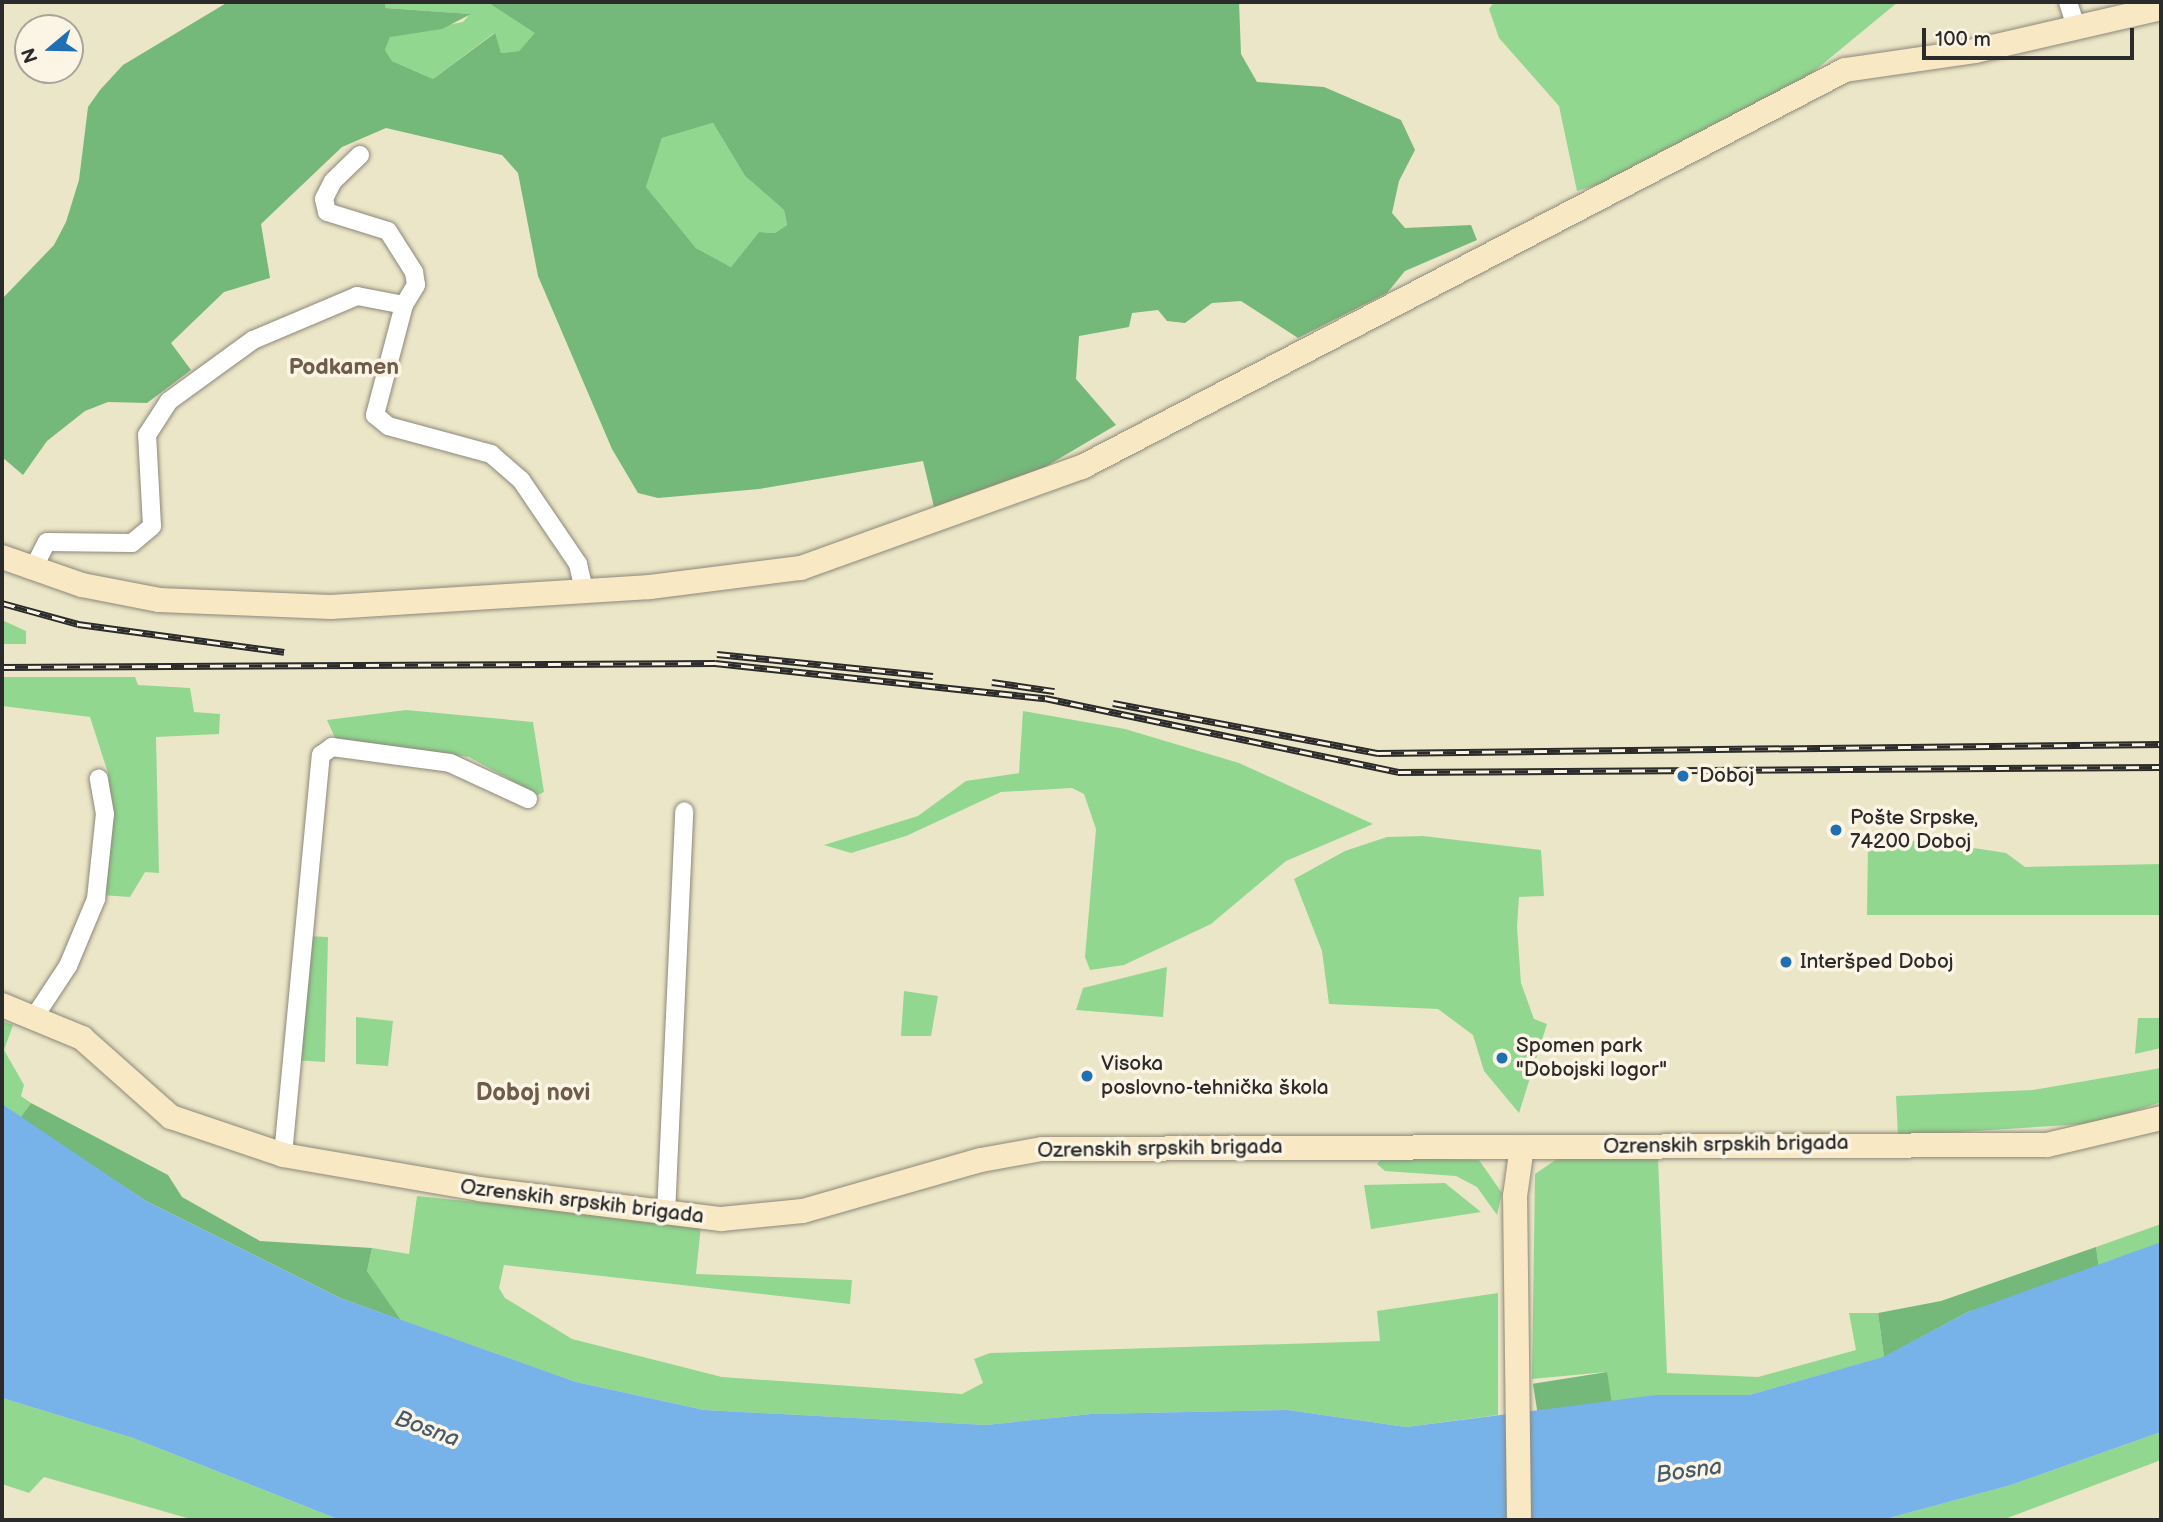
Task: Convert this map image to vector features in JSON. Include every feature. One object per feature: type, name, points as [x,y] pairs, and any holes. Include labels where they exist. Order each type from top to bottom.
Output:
[{"type":"street","points":[[2068,2],[2077,29]]},
{"type":"street","points":[[2,557],[82,585],[197,604],[365,607],[584,592],[801,568],[1017,493],[1082,467],[1339,337],[1845,69],[2077,29],[2161,8]]},
{"type":"street","points":[[360,155],[333,181],[324,199],[327,212],[388,231],[414,272],[416,285],[404,305],[375,415],[388,426],[491,454],[521,480],[578,564],[584,592]]},
{"type":"street","points":[[33,569],[47,542],[120,545],[152,526],[146,460],[155,418],[253,340],[357,296],[404,305]]},
{"type":"street","points":[[283,1155],[321,755],[332,747],[450,763],[528,799]]},
{"type":"street","points":[[35,1016],[68,966],[96,899],[105,814],[99,779]]},
{"type":"street","points":[[666,1214],[684,811]]},
{"type":"street","name":"Ozrenskih srpskih brigada","points":[[2,1005],[35,1016],[95,1046],[172,1117],[283,1155],[666,1214],[749,1219],[803,1212],[1028,1150],[2046,1145],[2161,1118]]},
{"type":"street","points":[[1519,1520],[1515,1196],[1522,1147]]},
{"type":"green space","points":[[228,2],[385,2],[385,8],[471,14],[442,29],[390,37],[385,50],[392,61],[433,79],[495,33],[501,53],[519,51],[535,33],[487,2],[1239,2],[1241,54],[1257,82],[1324,87],[1401,120],[1415,150],[1399,181],[1392,213],[1405,228],[1471,225],[1477,240],[1405,271],[1387,293],[1298,338],[1241,301],[1212,303],[1185,323],[1167,321],[1158,310],[1132,313],[1129,327],[1079,336],[1076,379],[1116,425],[1045,467],[934,507],[923,461],[759,489],[658,498],[638,493],[612,449],[538,276],[518,173],[502,155],[386,128],[342,147],[261,224],[270,278],[224,292],[171,343],[191,370],[147,403],[108,402],[85,411],[47,441],[23,475],[2,457],[2,299],[54,245],[66,222],[79,180],[88,107],[123,65]],"holes":[[[713,123],[745,176],[784,210],[787,225],[775,233],[759,232],[731,267],[696,248],[646,187],[662,138]]]},
{"type":"green space","points":[[385,2],[487,2],[536,33],[519,51],[501,53],[494,33],[433,79],[392,61],[385,50],[390,36],[463,22],[470,14],[385,8]]},
{"type":"green space","points":[[1494,2],[1898,2],[1807,77],[1612,180],[1577,191],[1559,106],[1499,38],[1489,9]]},
{"type":"green space","points":[[713,123],[745,176],[784,210],[787,225],[775,233],[759,232],[731,267],[696,248],[646,187],[662,138]]},
{"type":"green space","points":[[2,620],[26,631],[26,644],[2,644]]},
{"type":"green space","points":[[2,677],[135,677],[138,685],[190,688],[194,712],[220,714],[219,734],[156,737],[159,873],[145,872],[130,897],[101,895],[111,811],[108,773],[90,717],[2,706]]},
{"type":"green space","points":[[406,710],[533,722],[544,792],[538,795],[469,757],[336,740],[327,720]]},
{"type":"green space","points":[[1023,711],[1125,729],[1239,763],[1373,824],[1286,861],[1211,924],[1124,965],[1090,970],[1085,957],[1096,829],[1084,794],[1072,788],[1001,792],[906,836],[851,853],[824,845],[918,816],[966,781],[1019,773]]},
{"type":"green space","points":[[1423,836],[1541,850],[1544,896],[1519,897],[1517,927],[1521,983],[1534,1019],[1547,1024],[1519,1113],[1484,1071],[1473,1035],[1438,1009],[1329,1004],[1322,951],[1294,879],[1345,851],[1387,837]]},
{"type":"green space","points":[[1922,840],[2006,853],[2025,867],[2161,864],[2161,915],[1867,915],[1868,845]]},
{"type":"green space","points":[[306,936],[328,937],[325,1062],[294,1060]]},
{"type":"green space","points":[[1167,967],[1163,1017],[1076,1010],[1083,988]]},
{"type":"green space","points":[[904,991],[938,996],[931,1036],[901,1036]]},
{"type":"green space","points":[[356,1017],[393,1021],[388,1066],[356,1064]]},
{"type":"green space","points":[[2138,1018],[2161,1018],[2161,1048],[2135,1054]]},
{"type":"green space","points":[[2,1021],[13,1025],[4,1050],[24,1085],[21,1096],[31,1103],[20,1118],[2,1104]]},
{"type":"green space","points":[[2161,1068],[2161,1102],[2099,1123],[1898,1136],[1896,1096],[2033,1090]]},
{"type":"green space","points":[[31,1103],[168,1175],[182,1197],[260,1241],[372,1248],[367,1271],[401,1320],[340,1298],[146,1201],[20,1118]]},
{"type":"green space","points":[[1658,1157],[1667,1373],[1758,1377],[1856,1350],[1849,1313],[1878,1313],[1884,1357],[1749,1395],[1656,1395],[1612,1404],[1606,1372],[1532,1379],[1535,1174],[1557,1159]]},
{"type":"green space","points":[[1382,1158],[1479,1160],[1502,1193],[1497,1215],[1477,1187],[1456,1176],[1385,1171],[1377,1164]]},
{"type":"green space","points":[[1445,1183],[1481,1212],[1371,1229],[1364,1185]]},
{"type":"green space","points":[[417,1196],[701,1225],[696,1274],[852,1280],[850,1304],[504,1265],[499,1288],[505,1298],[572,1339],[722,1377],[962,1394],[983,1383],[974,1359],[990,1353],[1380,1341],[1377,1311],[1498,1293],[1498,1415],[1406,1427],[1288,1410],[1091,1414],[986,1425],[704,1410],[576,1382],[401,1320],[367,1271],[372,1248],[409,1254]]},
{"type":"green space","points":[[2161,1224],[2161,1242],[2099,1269],[2096,1247]]},
{"type":"green space","points":[[2096,1247],[2099,1269],[1968,1312],[1884,1357],[1878,1313],[1941,1301]]},
{"type":"green space","points":[[1607,1372],[1612,1404],[1538,1415],[1533,1384]]},
{"type":"green space","points":[[2,1398],[133,1438],[340,1520],[194,1520],[44,1477],[29,1493],[2,1484]]},
{"type":"green space","points":[[2161,1432],[2161,1460],[2002,1520],[1882,1520],[2011,1485]]},
{"type":"water","name":"Bosna","points":[[2,1104],[146,1201],[340,1298],[576,1382],[704,1410],[986,1425],[1091,1414],[1288,1410],[1406,1427],[1656,1395],[1749,1395],[1883,1357],[1968,1312],[2161,1242],[2161,1432],[2011,1485],[1882,1520],[340,1520],[133,1438],[2,1398]]},
{"type":"railway","points":[[2,603],[78,624],[284,652]]},
{"type":"railway","points":[[717,654],[933,676]]},
{"type":"railway","points":[[2,667],[715,663],[1045,698],[1398,772],[2161,767]]},
{"type":"railway","points":[[992,682],[1054,691]]},
{"type":"railway","points":[[1113,703],[1378,753],[2161,744]]},
{"type":"place","name":"Doboj","points":[[1683,776]]},
{"type":"place","name":"Pošte Srpske, 74200 Doboj","points":[[1836,830]]},
{"type":"place","name":"Interšped Doboj","points":[[1786,962]]},
{"type":"place","name":"Spomen park \"Dobojski logor\"","points":[[1502,1058]]},
{"type":"place","name":"Visoka poslovno-tehnička škola","points":[[1087,1076]]},
{"type":"district","name":"Podkamen","points":[[344,367]]},
{"type":"district","name":"Doboj novi","points":[[533,1093]]}]
